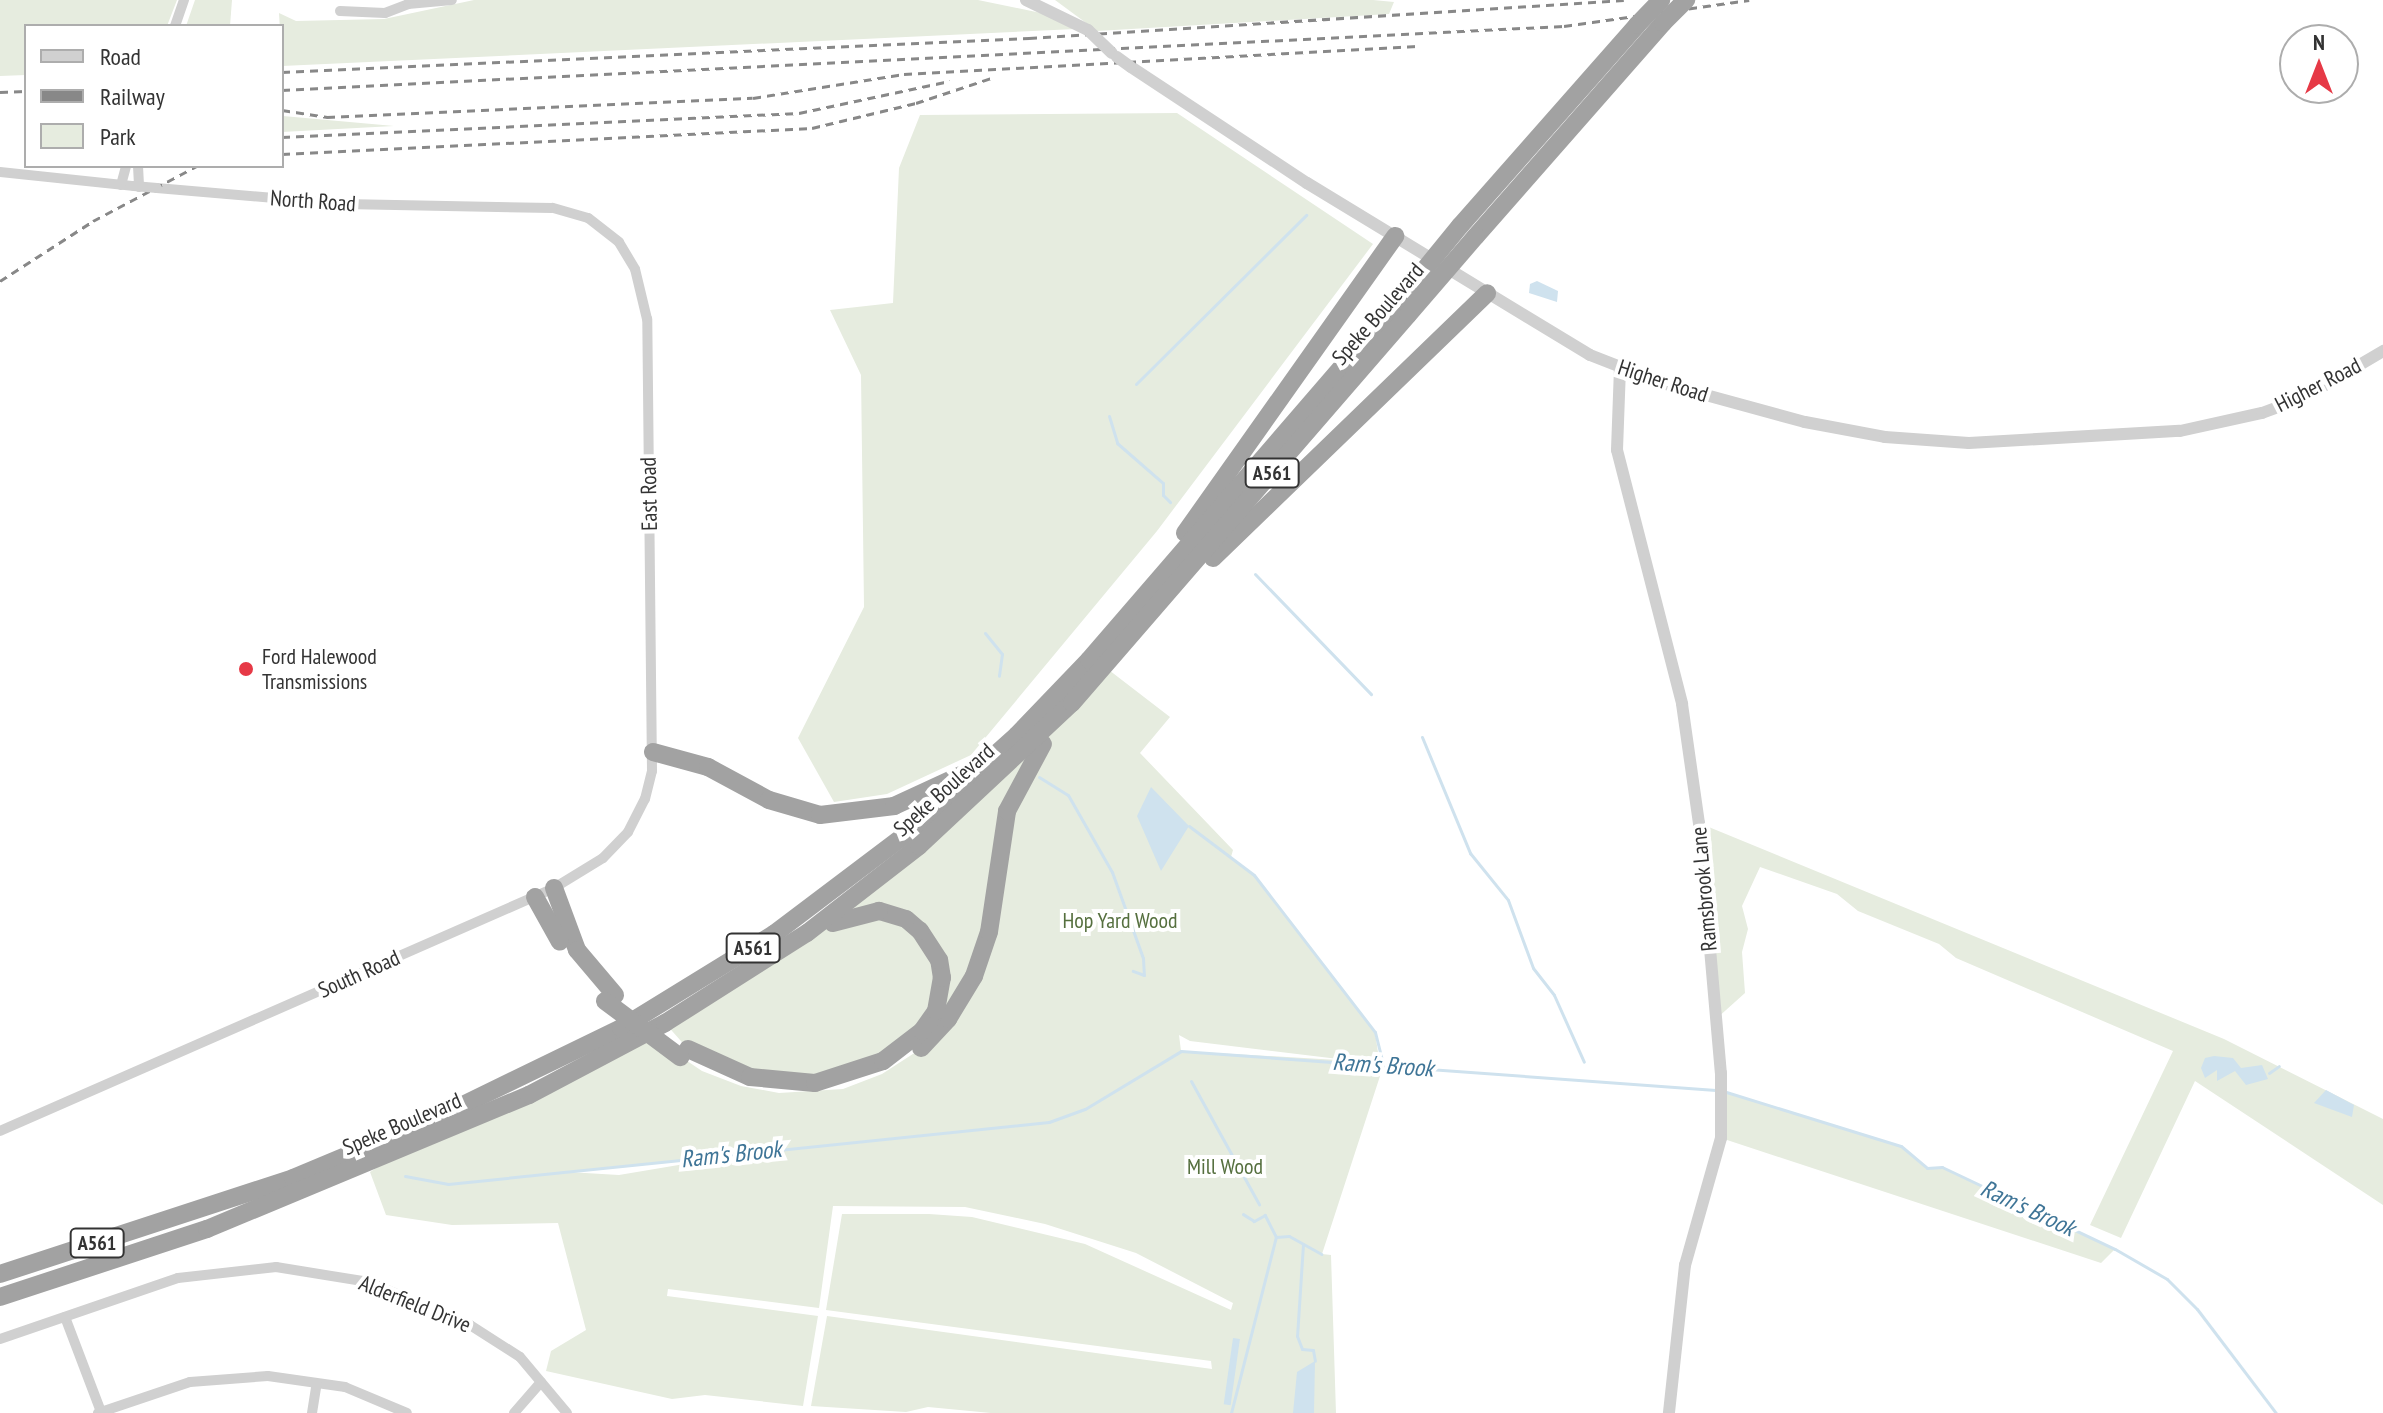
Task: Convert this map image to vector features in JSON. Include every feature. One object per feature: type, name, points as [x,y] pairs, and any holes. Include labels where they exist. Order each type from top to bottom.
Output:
[{"type":"highway","name":"Speke Boulevard","points":[[0,1297],[207,1229],[363,1168],[529,1095],[665,1023],[855,898],[983,791],[1072,703],[1136,632],[1637,25],[1661,0]]},
{"type":"highway","name":"Speke Boulevard","points":[[1468,231],[1686,0]]},
{"type":"highway","points":[[1134,608],[1395,236]]},
{"type":"highway","points":[[1136,632],[1487,293]]},
{"type":"highway","name":"Speke Boulevard","points":[[0,1274],[293,1178],[475,1100],[621,1028],[697,985],[839,888],[976,774],[1089,660],[1405,306]]},
{"type":"highway","points":[[653,752],[708,767],[794,809],[820,815],[873,811],[918,798],[960,775],[1089,660]]},
{"type":"highway","points":[[535,897],[577,971],[684,1053],[741,1086],[802,1094],[862,1082],[919,1050],[948,1019],[974,976],[989,932],[1012,796],[1072,703]]},
{"type":"highway","points":[[554,888],[577,950],[610,998]]},
{"type":"highway","points":[[665,1023],[835,922],[864,912],[906,919],[939,960],[941,996],[922,1031],[861,1071],[815,1083],[770,1081],[684,1053]]},
{"type":"street","points":[[176,24],[184,0]]},
{"type":"street","points":[[340,11],[385,13],[452,0]]},
{"type":"street","name":"Higher Road","points":[[1026,0],[1088,30],[1131,67],[1395,236],[1487,293],[1620,368],[1776,414],[1859,432],[2019,443],[2180,431],[2262,413],[2305,397],[2383,351]]},
{"type":"street","points":[[121,185],[125,168]]},
{"type":"street","points":[[138,168],[138,185]]},
{"type":"street","name":"North Road","points":[[0,172],[344,204],[552,208],[588,218],[619,242]]},
{"type":"street","name":"East Road","points":[[619,242],[635,269],[647,319],[653,752]]},
{"type":"street","name":"Ramsbrook Lane","points":[[1620,368],[1617,450],[1682,704],[1721,1073],[1722,1114],[1712,1177],[1685,1265],[1669,1413]]},
{"type":"street","name":"South Road","points":[[0,1131],[554,888],[603,858],[628,832],[645,799],[653,752]]},
{"type":"street","name":"Alderfield Drive","points":[[0,1339],[178,1278],[276,1267],[369,1282],[470,1325],[520,1357],[567,1413]]},
{"type":"street","points":[[65,1317],[99,1413],[219,1377],[345,1387],[407,1413]]},
{"type":"street","points":[[514,1413],[541,1382]]},
{"type":"street","points":[[312,1413],[317,1383]]},
{"type":"green space","points":[[0,0],[177,0],[168,24],[24,24],[24,75],[0,76]]},
{"type":"green space","points":[[195,0],[232,0],[230,24],[187,24]]},
{"type":"green space","points":[[474,0],[978,0],[1041,13],[1076,29],[284,66],[284,24],[280,24],[279,13],[296,21],[384,19]]},
{"type":"green space","points":[[1055,0],[1394,2],[1389,14],[1097,31]]},
{"type":"green space","points":[[1177,113],[1373,244],[1157,531],[971,755],[887,794],[834,802],[798,738],[864,607],[861,375],[830,310],[893,303],[899,168],[920,115]]},
{"type":"green space","points":[[284,116],[394,126],[284,132]]},
{"type":"green space","points":[[1105,667],[1170,717],[1140,753],[1233,850],[1231,857],[1254,875],[1375,1032],[1381,1073],[1322,1254],[1331,1255],[1336,1413],[991,1413],[928,1407],[906,1412],[811,1406],[827,1316],[1212,1369],[1211,1361],[826,1310],[842,1214],[929,1214],[972,1217],[1085,1244],[1231,1310],[1233,1303],[1136,1253],[1045,1224],[965,1207],[833,1206],[819,1308],[668,1289],[667,1296],[818,1316],[803,1406],[705,1395],[672,1399],[546,1371],[551,1351],[586,1330],[558,1223],[452,1225],[386,1215],[370,1172],[399,1153],[650,1036],[702,1071],[741,1086],[779,1093],[843,1089],[882,1074],[919,1050],[904,1046],[790,1083],[688,1049],[665,1023],[807,933]],"holes":[[[1179,1035],[1190,1041],[1355,1061],[1181,1051]],[[756,1152],[619,1175],[568,1172]]]},
{"type":"green space","points":[[1699,823],[2224,1039],[2383,1119],[2383,1205],[2195,1081],[2121,1238],[2090,1225],[2173,1051],[1956,958],[1939,944],[1858,911],[1837,894],[1760,867],[1742,906],[1748,929],[1742,952],[1745,993],[1716,1019]]},
{"type":"green space","points":[[1721,1091],[1901,1146],[1927,1168],[1942,1167],[2115,1249],[2101,1263],[1721,1138]]},
{"type":"water","points":[[1537,281],[1558,291],[1557,302],[1529,293],[1530,284]]},
{"type":"water","points":[[1151,787],[1189,826],[1161,871],[1137,816]]},
{"type":"water","points":[[2205,1058],[2233,1058],[2241,1068],[2262,1065],[2268,1079],[2246,1085],[2235,1071],[2217,1081],[2217,1070],[2205,1078],[2201,1068]]},
{"type":"water","points":[[2326,1090],[2354,1105],[2352,1117],[2314,1103]]},
{"type":"water","points":[[1233,1338],[1240,1339],[1231,1405],[1224,1404]]},
{"type":"water","points":[[1315,1361],[1314,1413],[1293,1413],[1297,1372]]},
{"type":"waterway","points":[[1136,384],[1306,215]]},
{"type":"waterway","points":[[1109,416],[1117,443],[1163,483],[1163,495],[1170,502]]},
{"type":"waterway","points":[[1255,574],[1371,694]]},
{"type":"waterway","points":[[985,633],[1002,654],[999,676]]},
{"type":"waterway","points":[[1422,737],[1470,853],[1508,900],[1533,968],[1554,995],[1584,1062]]},
{"type":"waterway","points":[[1039,777],[1068,795],[1112,872],[1143,958],[1144,975],[1133,971]]},
{"type":"waterway","points":[[1189,826],[1254,875],[1375,1032],[1383,1063]]},
{"type":"waterway","name":"Ram's Brook","points":[[405,1176],[448,1184],[1049,1122],[1085,1109],[1181,1051],[1716,1090]]},
{"type":"waterway","points":[[2269,1073],[2279,1066]]},
{"type":"waterway","points":[[1191,1081],[1259,1204]]},
{"type":"waterway","name":"Ram's Brook","points":[[1723,1091],[1901,1146],[1927,1168],[1942,1167],[2115,1249],[2167,1279],[2197,1309],[2276,1413]]},
{"type":"waterway","points":[[1231,1413],[1276,1237],[1265,1215],[1254,1221],[1243,1214]]},
{"type":"waterway","points":[[1276,1237],[1289,1236],[1321,1254]]},
{"type":"waterway","points":[[1303,1244],[1297,1336],[1302,1349],[1313,1350],[1315,1361]]},
{"type":"railway","points":[[284,72],[1029,38],[1624,0]]},
{"type":"railway","points":[[284,90],[1564,26],[1749,0]]},
{"type":"railway","points":[[284,110],[327,117],[753,98],[904,74],[1417,46]]},
{"type":"railway","points":[[284,154],[812,128],[916,103],[991,78]]},
{"type":"railway","points":[[284,137],[799,113],[950,81]]},
{"type":"railway","points":[[0,92],[24,91]]},
{"type":"railway","points":[[0,281],[93,221],[193,168]]},
{"type":"place","name":"Ford Halewood Transmissions","points":[[246,669]]},
{"type":"park label","name":"Hop Yard Wood","points":[[1120,921]]},
{"type":"park label","name":"Mill Wood","points":[[1225,1167]]}]
